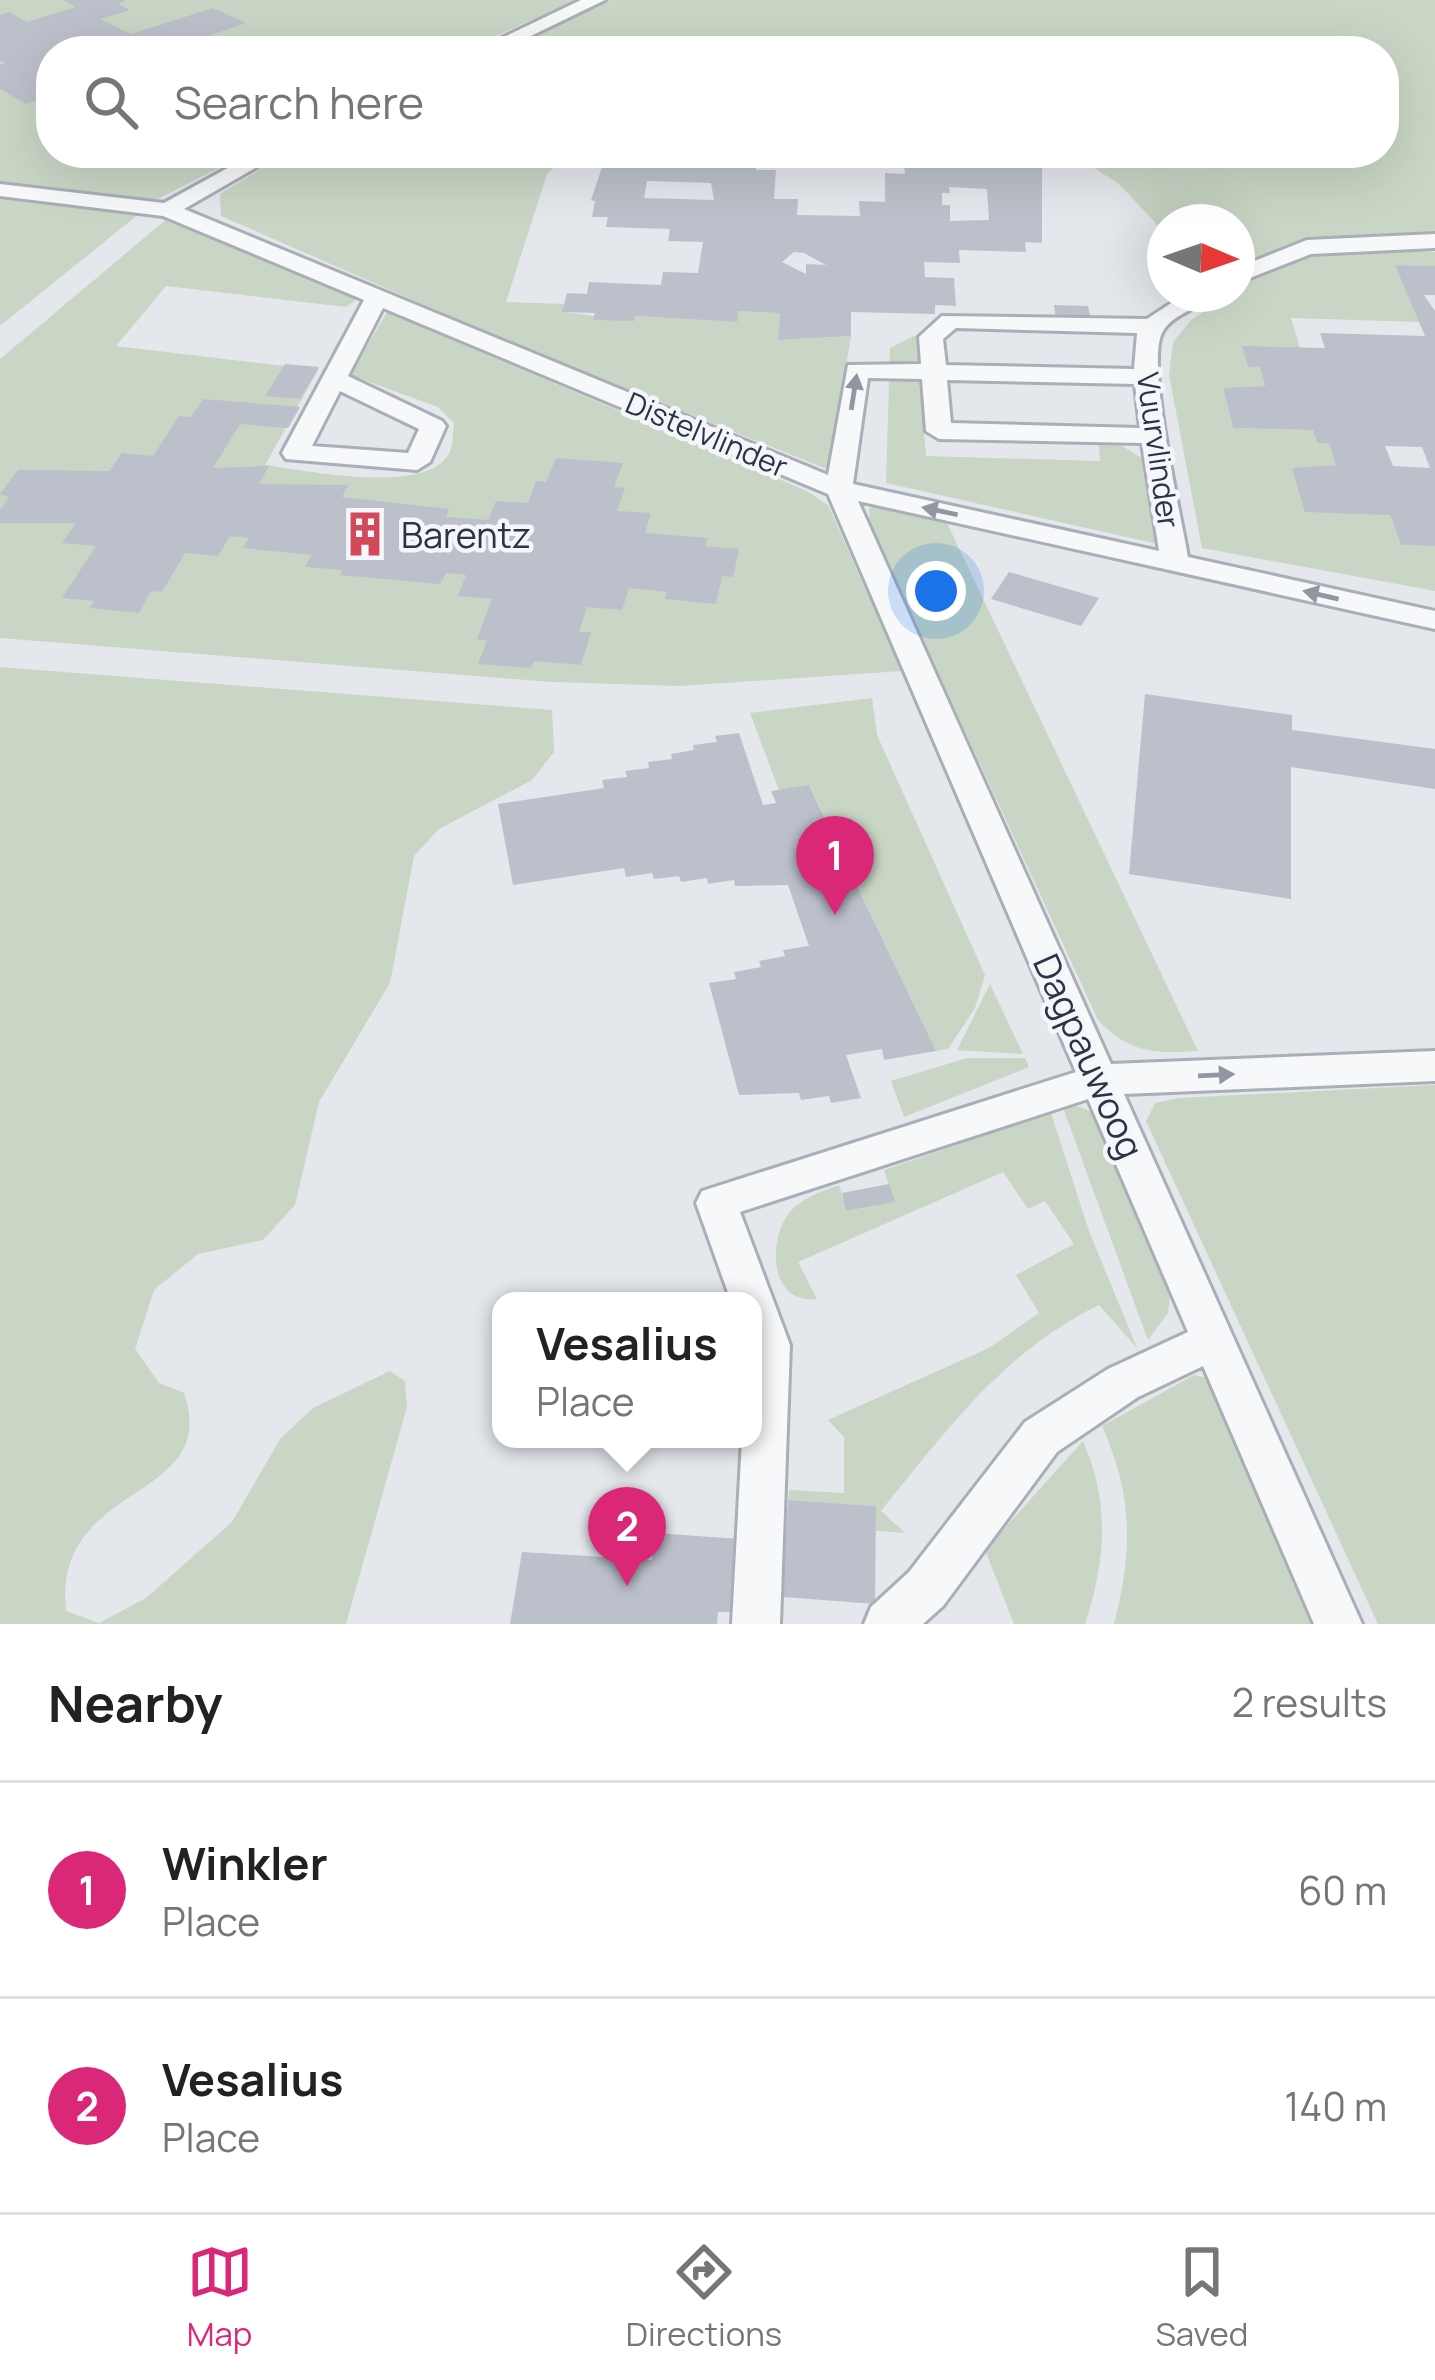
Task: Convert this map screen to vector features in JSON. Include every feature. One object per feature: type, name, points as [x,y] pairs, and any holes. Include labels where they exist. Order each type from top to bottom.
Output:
[{"type":"lane","points":[[517,36],[596,0]]},
{"type":"lane","points":[[167,210],[244,168]]},
{"type":"lane","name":"Distelvlinder","points":[[0,190],[167,210],[839,489],[1435,620]]},
{"type":"lane","points":[[1255,269],[1307,247],[1435,241]]},
{"type":"lane","points":[[334,379],[433,426],[417,462],[295,453],[377,297]]},
{"type":"lane","name":"Vuurvlinder","points":[[1175,312],[1153,326],[1146,337],[1147,377],[1175,562]]},
{"type":"lane","points":[[1153,326],[950,321],[932,337],[939,431],[1156,436]]},
{"type":"lane","points":[[839,489],[857,370],[1147,377]]},
{"type":"lane","name":"Dagpauwoog","points":[[839,489],[1338,1624]]},
{"type":"lane","points":[[749,1292],[716,1203],[1099,1080],[1435,1066]]},
{"type":"lane","points":[[756,1624],[769,1346],[762,1327]]},
{"type":"lane","points":[[888,1624],[926,1589],[1041,1437],[1124,1383],[1214,1340]]},
{"type":"green space","points":[[0,0],[577,0],[496,36],[36,36],[36,168],[219,168],[154,201],[0,182]]},
{"type":"green space","points":[[609,0],[1435,0],[1435,231],[1306,239],[1255,258],[1255,204],[1147,204],[1147,214],[1119,184],[1094,168],[1399,168],[1399,36],[529,36]]},
{"type":"green space","points":[[262,168],[553,168],[547,174],[506,302],[564,304],[563,312],[633,321],[635,316],[736,322],[738,311],[780,313],[779,340],[851,336],[829,470],[495,336],[221,216],[220,194]]},
{"type":"green space","points":[[0,198],[140,213],[0,326]]},
{"type":"green space","points":[[168,218],[357,299],[346,307],[166,286],[116,346],[318,370],[265,465],[392,477],[437,466],[450,452],[454,423],[438,407],[350,375],[387,312],[807,491],[828,505],[902,671],[679,686],[552,682],[0,638],[0,359]]},
{"type":"green space","points":[[1359,250],[1435,252],[1435,266],[1396,265],[1420,322],[1291,318],[1300,348],[1243,347],[1248,366],[1260,367],[1265,386],[1223,389],[1233,428],[1313,430],[1317,443],[1329,444],[1336,465],[1325,466],[1390,515],[1401,545],[1435,546],[1435,591],[1202,548],[1169,375],[1173,342],[1203,312],[1255,312],[1255,278],[1304,256]]},
{"type":"green space","points":[[916,335],[926,456],[1100,461],[1099,445],[1122,446],[1149,462],[1158,544],[886,483],[890,348]]},
{"type":"green space","points":[[869,508],[947,523],[1198,1051],[1144,1049],[1121,1039],[1098,1020],[870,525]]},
{"type":"green space","points":[[0,667],[552,710],[554,752],[532,780],[439,829],[414,856],[390,983],[319,1102],[295,1205],[263,1240],[198,1254],[154,1290],[135,1349],[159,1383],[184,1393],[189,1429],[180,1455],[160,1476],[107,1513],[84,1537],[69,1568],[66,1611],[99,1623],[146,1598],[232,1522],[280,1439],[313,1408],[390,1371],[405,1381],[407,1407],[346,1624],[0,1624]]},
{"type":"green space","points":[[872,698],[877,735],[985,975],[975,1008],[948,1049],[936,1051],[810,786],[779,790],[750,713]]},
{"type":"green space","points":[[990,984],[1023,1054],[957,1050]]},
{"type":"green space","points":[[967,1058],[1025,1058],[1029,1067],[904,1117],[891,1081]]},
{"type":"green space","points":[[1435,1085],[1435,1624],[1378,1624],[1146,1121],[1155,1103],[1179,1098]]},
{"type":"green space","points":[[1077,1106],[1097,1114],[1172,1277],[1168,1313],[1148,1340],[1063,1108]]},
{"type":"green space","points":[[1051,1113],[1089,1231],[1137,1348],[1099,1305],[1034,1345],[978,1396],[881,1511],[905,1533],[876,1531],[876,1506],[788,1500],[789,1490],[844,1493],[844,1437],[828,1420],[989,1348],[1039,1313],[1016,1275],[1074,1244],[1045,1201],[1028,1209],[1003,1172],[798,1262],[817,1299],[801,1298],[790,1292],[777,1269],[777,1239],[789,1213],[805,1199],[839,1185],[847,1211],[894,1202],[884,1170]]},
{"type":"green space","points":[[1194,1375],[1208,1378],[1320,1624],[1114,1624],[1127,1524],[1120,1476],[1102,1426]]},
{"type":"green space","points":[[1083,1441],[1098,1487],[1102,1532],[1085,1624],[1014,1624],[985,1550]]},
{"type":"building","points":[[63,0],[126,0],[118,4],[130,10],[100,19],[131,34],[213,8],[246,23],[208,36],[36,36],[36,101],[26,104],[0,89],[0,65],[5,63],[0,61],[0,15],[9,12],[27,22],[76,7]]},
{"type":"building","points":[[602,168],[756,168],[776,170],[774,199],[798,199],[797,215],[860,216],[859,201],[885,202],[885,173],[905,174],[904,168],[1042,168],[1042,243],[1025,242],[1026,252],[959,250],[960,263],[924,262],[925,277],[954,278],[956,306],[935,305],[935,314],[851,312],[851,336],[778,340],[780,313],[738,311],[737,322],[635,316],[634,321],[593,320],[595,313],[562,312],[567,293],[587,294],[589,282],[661,285],[663,272],[698,273],[703,242],[668,241],[670,229],[606,227],[608,217],[592,217],[595,201],[591,200]],"holes":[[[647,181],[711,183],[714,200],[644,198]],[[949,187],[987,189],[989,220],[950,221],[950,205],[942,205],[942,193],[950,193]],[[794,252],[804,253],[826,265],[806,264],[806,274],[782,262]]]},
{"type":"building","points":[[1395,265],[1435,266],[1435,295],[1424,295],[1435,311],[1435,546],[1401,545],[1390,515],[1305,512],[1292,468],[1336,465],[1329,444],[1317,443],[1313,430],[1233,428],[1223,388],[1265,386],[1260,367],[1248,367],[1242,346],[1325,348],[1320,333],[1425,336]],"holes":[[[1385,446],[1422,447],[1430,468],[1393,466]]]},
{"type":"building","points":[[1054,305],[1088,306],[1091,321],[1056,320]]},
{"type":"building","points":[[285,364],[319,367],[300,399],[265,396]]},
{"type":"building","name":"Barentz","points":[[203,399],[300,407],[288,428],[240,424],[213,468],[269,466],[259,484],[348,485],[342,497],[449,509],[446,517],[488,520],[496,501],[528,503],[536,481],[546,482],[556,458],[623,463],[614,487],[625,488],[617,511],[651,513],[645,533],[708,538],[705,546],[739,549],[733,577],[722,576],[716,604],[665,599],[667,592],[629,588],[622,610],[587,607],[579,632],[591,632],[581,665],[534,661],[531,668],[478,664],[487,641],[477,639],[492,599],[458,596],[466,575],[446,573],[440,584],[340,575],[342,570],[305,567],[311,555],[243,548],[249,538],[230,536],[218,556],[185,553],[162,592],[151,591],[139,613],[90,608],[94,601],[62,598],[96,546],[62,543],[76,523],[0,523],[0,510],[9,497],[0,494],[18,470],[109,471],[122,453],[153,456],[179,416],[191,417]]},
{"type":"building","points":[[1009,572],[1099,598],[1081,626],[991,599]]},
{"type":"building","points":[[1145,694],[1292,715],[1292,730],[1435,749],[1435,789],[1291,767],[1291,899],[1129,874]]},
{"type":"building","points":[[739,733],[763,805],[776,803],[771,791],[809,785],[936,1051],[884,1060],[882,1049],[846,1055],[861,1098],[831,1103],[829,1096],[801,1100],[799,1093],[739,1095],[709,983],[736,979],[734,972],[761,967],[759,961],[785,956],[783,950],[809,946],[788,885],[735,886],[734,880],[708,884],[707,878],[681,882],[679,876],[654,879],[652,873],[626,877],[624,868],[513,885],[498,804],[604,788],[602,780],[627,777],[625,771],[649,768],[648,762],[672,759],[671,754],[694,750],[693,745],[717,742],[715,736]]},
{"type":"building","points":[[889,1184],[895,1202],[846,1211],[842,1193]]},
{"type":"building","points":[[788,1500],[876,1506],[875,1604],[783,1597]]},
{"type":"building","points":[[655,1533],[740,1539],[736,1612],[718,1612],[717,1624],[510,1624],[522,1552],[652,1560]]},
{"type":"place","name":"Barentz","points":[[365,534]]},
{"type":"place","name":"Winkler","points":[[835,915]]},
{"type":"place","name":"Vesalius","points":[[627,1586]]}]
